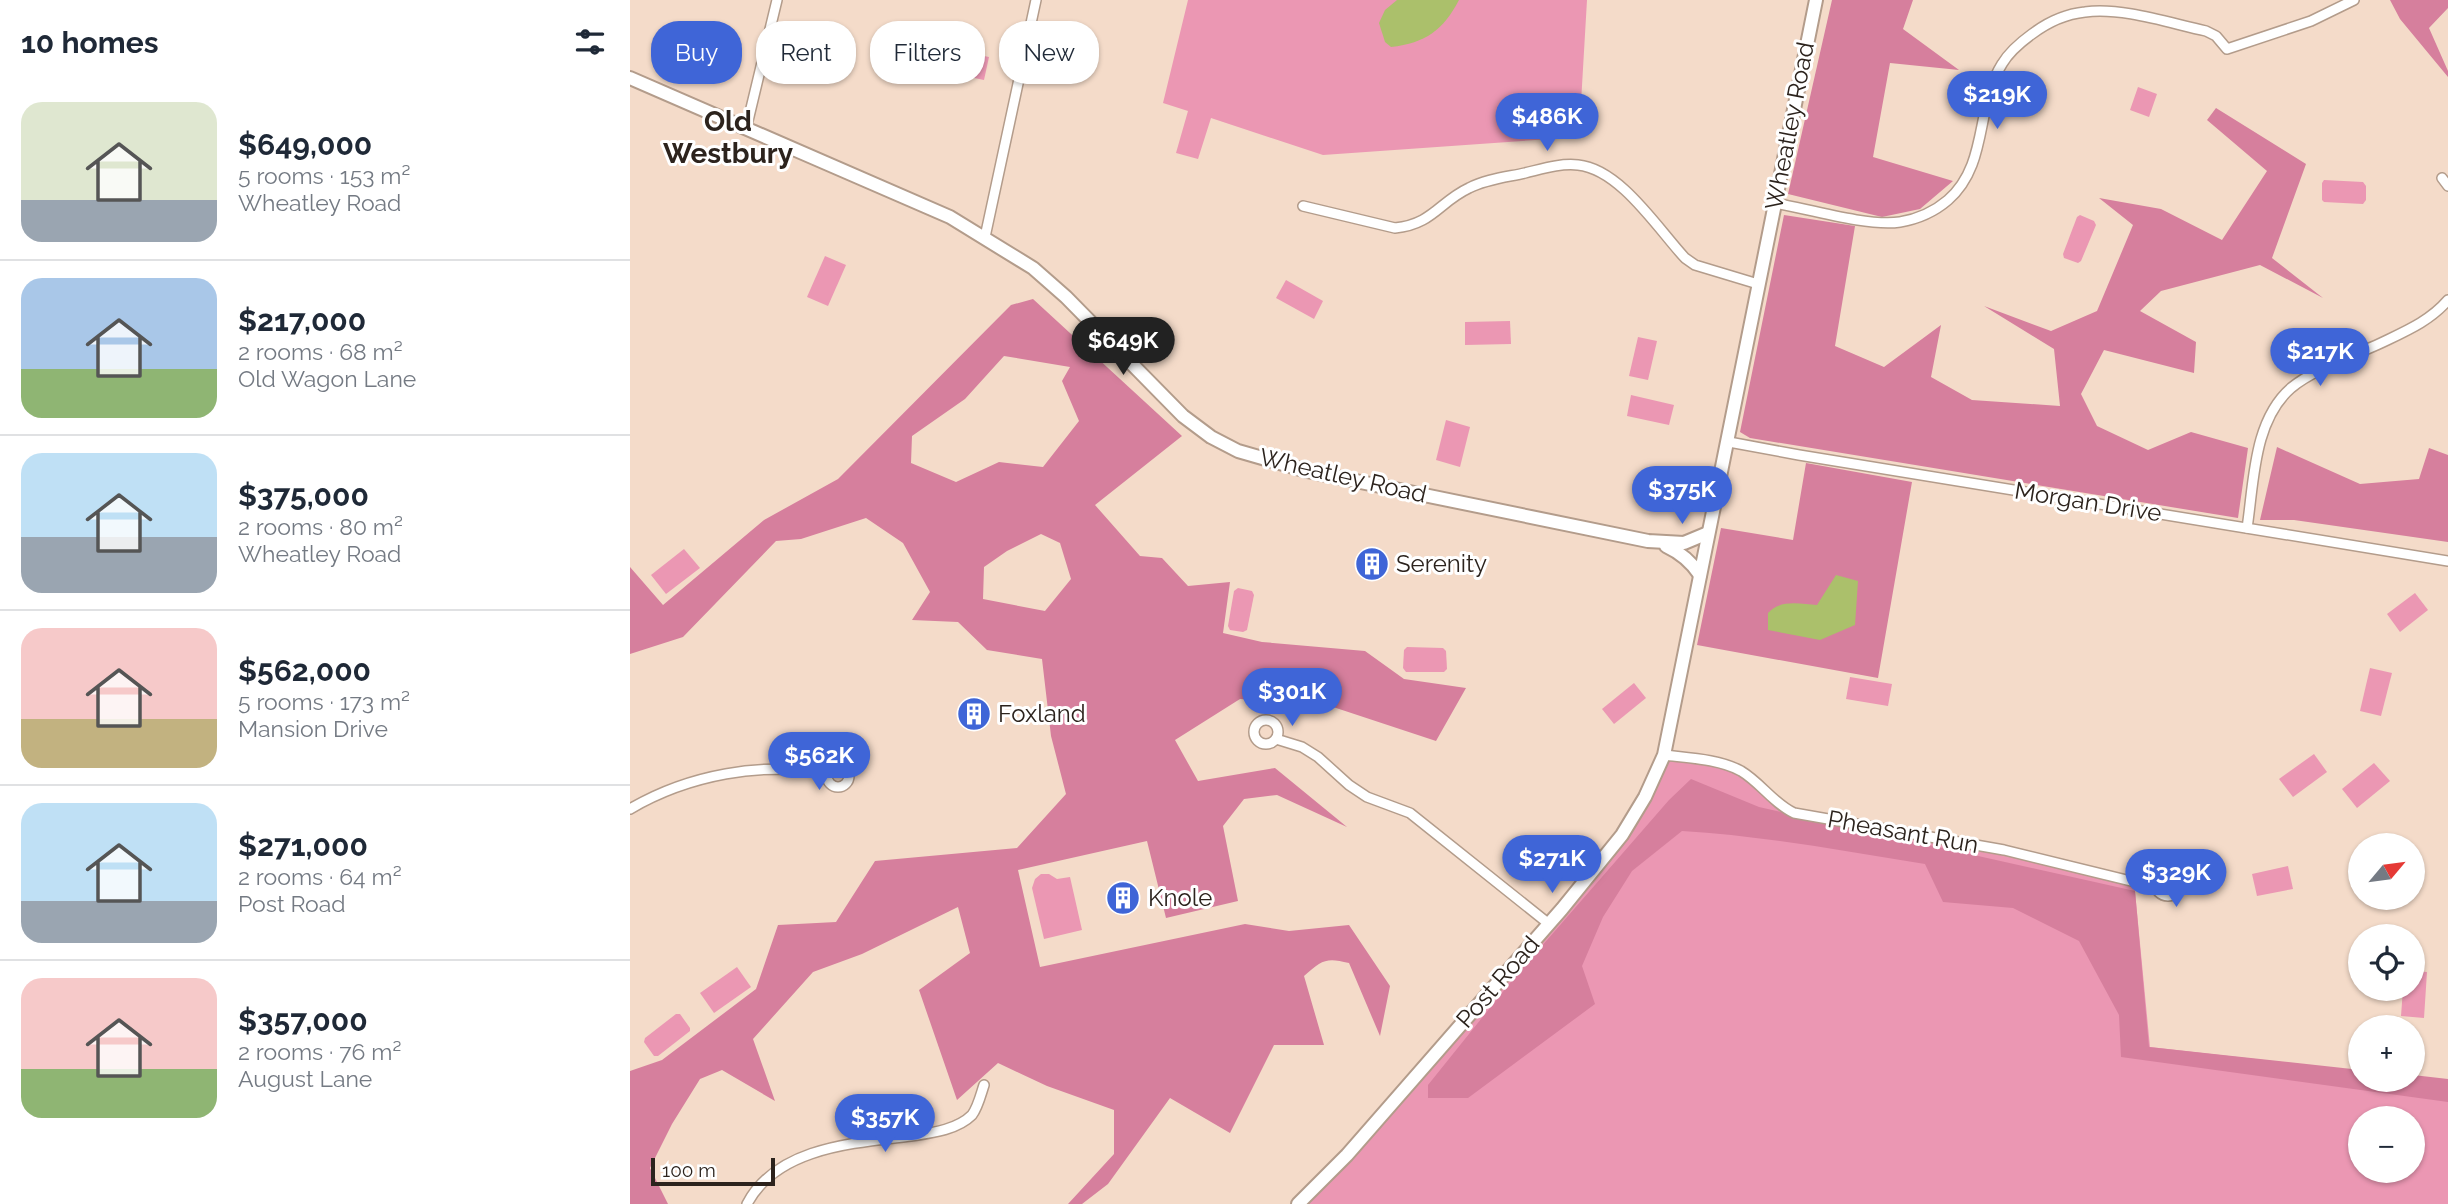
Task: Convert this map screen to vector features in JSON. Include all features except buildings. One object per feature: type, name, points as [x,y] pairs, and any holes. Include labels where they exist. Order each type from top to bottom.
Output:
[{"type":"main road","name":"Wheatley Road","points":[[1662,544],[1684,543],[1708,533],[1729,442],[1816,0]]},
{"type":"main road","name":"Wheatley Road","points":[[630,78],[950,217],[985,237],[1033,268],[1066,297],[1183,416],[1238,451],[1307,471],[1662,544],[1679,552],[1693,564],[1700,575]]},
{"type":"main road","name":"Post Road","points":[[1298,1204],[1347,1155],[1549,924],[1622,835],[1646,797],[1664,755],[1708,533]]},
{"type":"street","points":[[746,129],[777,0]]},
{"type":"street","points":[[985,237],[1036,0]]},
{"type":"street","points":[[1775,203],[1882,224],[1915,219],[1938,207],[1959,188],[1973,165],[1990,90],[2003,62],[2037,30],[2069,14],[2087,11],[2112,12],[2206,31],[2216,36],[2227,49],[2311,21],[2354,0]]},
{"type":"street","points":[[1303,206],[1395,228],[1407,227],[1426,220],[1466,189],[1481,183],[1562,165],[1580,165],[1612,179],[1685,258],[1695,265],[1758,285]]},
{"type":"street","points":[[2247,528],[2264,430],[2274,409],[2290,389],[2313,375],[2418,325],[2440,310],[2448,300]]},
{"type":"street","name":"Morgan Drive","points":[[1729,442],[2448,561]]},
{"type":"street","points":[[1276,739],[1302,747],[1318,757],[1367,797],[1410,813],[1549,924]]},
{"type":"street","name":"Pheasant Run","points":[[1664,755],[1715,762],[1739,770],[1757,782],[1781,807],[1794,813],[2004,850],[2139,883],[2154,883]]},
{"type":"street","points":[[630,809],[682,786],[734,772],[765,768],[828,774]]},
{"type":"street","points":[[747,1204],[755,1189],[767,1178],[800,1158],[820,1150],[925,1134],[954,1126],[974,1113],[984,1085]]},
{"type":"shaded area","points":[[1188,0],[1587,0],[1579,137],[1323,155],[1211,118],[1198,159],[1176,153],[1188,111],[1163,103]]},
{"type":"shaded area","points":[[1397,0],[1459,0],[1447,19],[1432,33],[1414,42],[1391,47],[1385,42],[1379,23],[1385,10]]},
{"type":"shaded area","points":[[1832,0],[1913,0],[1903,29],[1959,70],[1890,63],[1873,157],[1953,181],[1920,209],[1882,217],[1788,194]]},
{"type":"shaded area","points":[[2390,0],[2448,0],[2448,8],[2429,28],[2448,71],[2448,77],[2400,19]]},
{"type":"shaded area","points":[[985,56],[989,57],[985,75]]},
{"type":"shaded area","points":[[2138,87],[2157,94],[2149,117],[2130,110]]},
{"type":"shaded area","points":[[2216,108],[2306,164],[2272,258],[2323,298],[2260,265],[2161,291],[2140,311],[2196,342],[2194,373],[2104,350],[2081,394],[2097,426],[2148,450],[2191,432],[2248,448],[2238,518],[1750,438],[1740,432],[1784,215],[1855,226],[1835,346],[1884,367],[1941,325],[1931,377],[1972,400],[2060,406],[2054,349],[1984,306],[2051,331],[2097,311],[2133,225],[2099,198],[2161,209],[2222,240],[2267,171],[2207,120]]},
{"type":"shaded area","points":[[2324,180],[2363,182],[2366,186],[2366,200],[2363,204],[2324,202]]},
{"type":"shaded area","points":[[2080,215],[2094,221],[2096,225],[2078,263],[2064,258],[2063,254]]},
{"type":"shaded area","points":[[825,256],[846,265],[828,306],[807,297]]},
{"type":"shaded area","points":[[1286,280],[1323,301],[1314,319],[1276,298]]},
{"type":"shaded area","points":[[1033,299],[1182,436],[1095,505],[1140,556],[1162,558],[1188,586],[1230,582],[1223,633],[1262,642],[1365,651],[1404,679],[1466,688],[1436,741],[1324,704],[1240,699],[1175,740],[1198,781],[1275,768],[1347,827],[1277,795],[1244,799],[1223,826],[1238,901],[1166,918],[1147,841],[1018,870],[1040,967],[1245,924],[1289,931],[1349,925],[1390,986],[1380,1036],[1349,963],[1329,960],[1320,963],[1304,976],[1324,1045],[1274,1045],[1230,1133],[1170,1098],[1108,1184],[1082,1204],[1068,1204],[1114,1154],[1114,1110],[1047,1086],[998,1063],[957,1100],[919,990],[970,953],[958,907],[862,954],[813,972],[753,1039],[775,1101],[722,1070],[700,1079],[672,1124],[650,1168],[668,1204],[630,1204],[630,1071],[662,1060],[756,989],[778,925],[836,922],[875,861],[1017,848],[1066,794],[1051,736],[1042,659],[987,650],[958,622],[912,620],[930,592],[903,543],[866,518],[801,539],[776,541],[683,637],[630,654],[630,567],[663,605],[764,520],[838,479],[1011,305]],"holes":[[[1004,356],[1070,367],[1062,381],[1079,421],[1043,467],[999,462],[956,482],[911,463],[912,436],[965,399]],[[1041,534],[1060,543],[1071,579],[1045,611],[983,599],[984,567],[1007,551]]]},
{"type":"shaded area","points":[[1510,321],[1511,344],[1465,345],[1465,322]]},
{"type":"shaded area","points":[[1638,337],[1657,341],[1648,380],[1629,376]]},
{"type":"shaded area","points":[[1631,395],[1674,405],[1669,425],[1627,416]]},
{"type":"shaded area","points":[[1446,420],[1470,427],[1460,467],[1436,460]]},
{"type":"shaded area","points":[[2277,447],[2360,484],[2419,479],[2429,448],[2448,455],[2448,542],[2294,520],[2260,520]]},
{"type":"shaded area","points":[[1806,463],[1912,482],[1878,678],[1697,645],[1721,528],[1793,540]]},
{"type":"shaded area","points":[[684,549],[700,568],[666,594],[651,575]]},
{"type":"shaded area","points":[[1836,575],[1858,581],[1855,625],[1820,640],[1768,630],[1768,613],[1778,606],[1791,603],[1817,605]]},
{"type":"shaded area","points":[[1238,588],[1252,591],[1254,595],[1247,630],[1243,632],[1230,630],[1228,626],[1234,591]]},
{"type":"shaded area","points":[[2415,593],[2428,610],[2400,632],[2387,614]]},
{"type":"shaded area","points":[[1407,647],[1443,648],[1446,651],[1447,669],[1444,672],[1406,672],[1403,668],[1404,650]]},
{"type":"shaded area","points":[[2370,668],[2392,673],[2381,716],[2360,711]]},
{"type":"shaded area","points":[[1850,677],[1892,684],[1888,706],[1846,699]]},
{"type":"shaded area","points":[[1634,683],[1646,698],[1614,724],[1602,709]]},
{"type":"shaded area","points":[[2314,754],[2327,772],[2293,797],[2279,779]]},
{"type":"shaded area","points":[[1664,755],[1739,770],[1781,807],[2004,850],[2134,881],[2150,1047],[2348,1070],[2348,1092],[2425,1092],[2425,1081],[2448,1082],[2448,1204],[1298,1204],[1622,835]]},
{"type":"shaded area","points":[[2374,763],[2390,781],[2357,808],[2342,789]]},
{"type":"shaded area","points":[[1691,779],[1759,807],[2135,891],[2149,1047],[2348,1069],[2348,1088],[2121,1057],[2119,1015],[2079,941],[2013,908],[1943,902],[1925,864],[1774,840],[1682,831],[1632,871],[1603,917],[1582,966],[1595,1004],[1468,1098],[1428,1098],[1428,1085],[1514,978],[1669,800]]},
{"type":"shaded area","points":[[2288,866],[2293,889],[2257,896],[2252,874]]},
{"type":"shaded area","points":[[1041,874],[1049,874],[1057,879],[1070,877],[1082,930],[1044,939],[1032,888],[1035,879]]},
{"type":"shaded area","points":[[737,967],[751,987],[714,1013],[700,993]]},
{"type":"shaded area","points":[[2427,972],[2424,1015],[2401,1015],[2402,1001],[2425,1001]]},
{"type":"shaded area","points":[[676,1014],[680,1014],[690,1031],[658,1056],[654,1056],[644,1042],[645,1038]]},
{"type":"shaded area","points":[[2425,1076],[2448,1079],[2448,1102],[2375,1092],[2425,1092]]},
{"type":"place","name":"Serenity","points":[[1372,564]]},
{"type":"place","name":"Foxland","points":[[974,714]]},
{"type":"place","name":"Knole","points":[[1123,898]]},
{"type":"district","name":"Old Westbury","points":[[728,137]]}]
